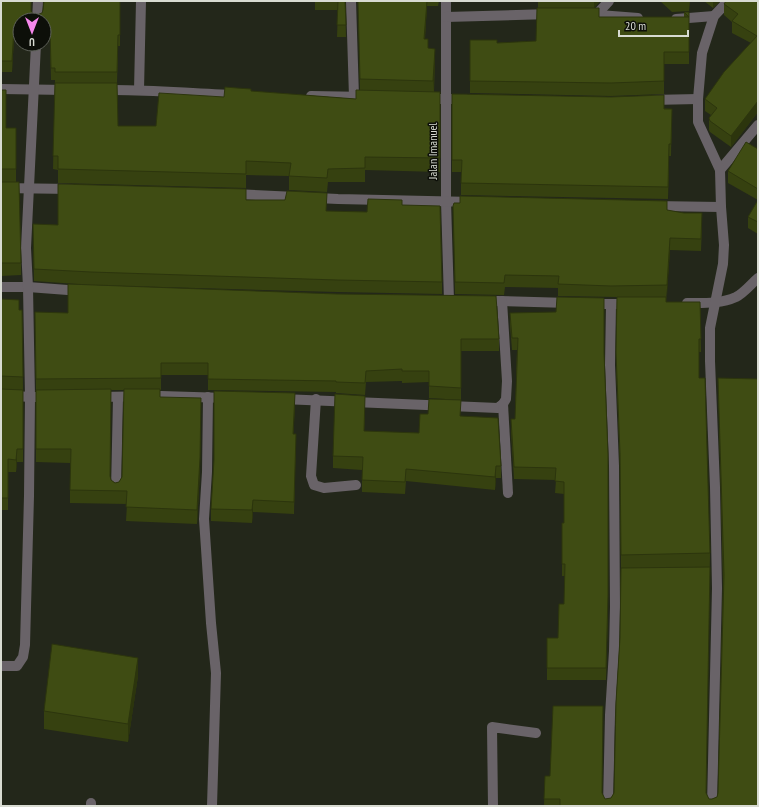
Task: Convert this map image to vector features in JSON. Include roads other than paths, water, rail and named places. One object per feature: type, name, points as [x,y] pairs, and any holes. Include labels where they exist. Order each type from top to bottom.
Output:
[{"type":"street","points":[[37,12],[38,1]]},
{"type":"street","points":[[139,90],[141,1]]},
{"type":"street","points":[[351,1],[354,97]]},
{"type":"street","name":"Jalan Imanuel","points":[[446,1],[446,201],[449,301]]},
{"type":"street","points":[[597,14],[609,1]]},
{"type":"street","points":[[712,806],[716,696],[713,574],[716,487],[710,361],[710,328],[723,264],[724,245],[720,170],[698,122],[698,99],[702,53],[714,16],[728,1]]},
{"type":"street","points":[[446,17],[560,14]]},
{"type":"street","points":[[575,14],[597,14],[646,18]]},
{"type":"street","points":[[668,18],[714,16]]},
{"type":"street","points":[[1,666],[17,666],[23,657],[25,644],[30,397],[26,248],[35,52]]},
{"type":"street","points":[[1,89],[77,90]]},
{"type":"street","points":[[92,90],[139,90],[176,93],[244,95]]},
{"type":"street","points":[[303,96],[377,98]]},
{"type":"street","points":[[414,99],[478,99]]},
{"type":"street","points":[[643,101],[698,99]]},
{"type":"street","points":[[720,170],[758,125]]},
{"type":"street","points":[[1,188],[79,189]]},
{"type":"street","points":[[224,193],[338,199],[484,202]]},
{"type":"street","points":[[646,206],[721,207]]},
{"type":"street","points":[[675,304],[715,303],[737,296],[758,278]]},
{"type":"street","points":[[1,288],[28,287],[91,291]]},
{"type":"street","points":[[487,301],[643,304]]},
{"type":"street","points":[[270,398],[498,408],[506,399],[507,382],[502,301]]},
{"type":"street","points":[[608,806],[610,715],[618,575],[610,365],[611,304]]},
{"type":"street","points":[[1,395],[60,397]]},
{"type":"street","points":[[89,397],[161,396],[239,398]]},
{"type":"street","points":[[116,490],[118,397]]},
{"type":"street","points":[[208,397],[207,472],[204,519],[216,672],[212,806]]},
{"type":"street","points":[[316,399],[311,476],[314,485],[324,488],[356,485]]},
{"type":"street","points":[[503,404],[508,493]]},
{"type":"street","points":[[493,806],[492,728],[536,733]]}]
